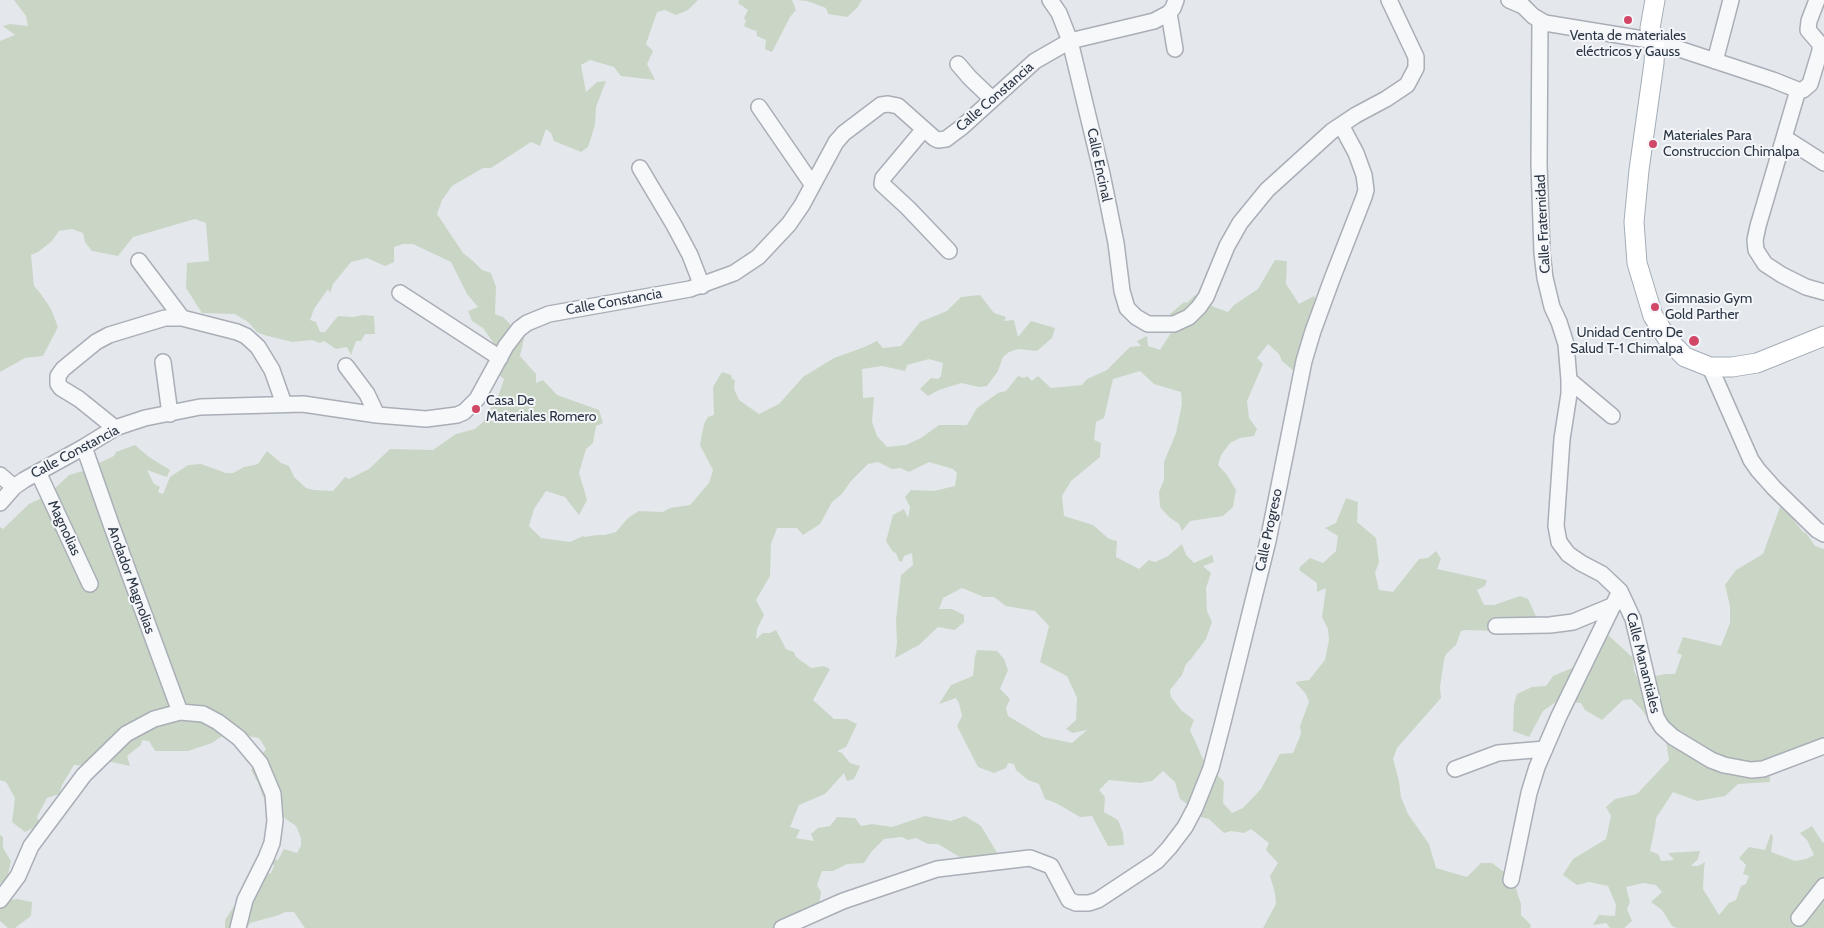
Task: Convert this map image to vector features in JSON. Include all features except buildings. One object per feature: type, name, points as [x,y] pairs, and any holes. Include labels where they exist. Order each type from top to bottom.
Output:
[{"type":"main road","points":[[1655,0],[1650,28],[1655,41],[1634,222],[1637,263],[1653,316],[1669,341],[1685,357],[1710,367],[1732,368],[1757,363],[1824,336]]},
{"type":"street","name":"Calle Encinal","points":[[1050,0],[1059,13],[1070,41],[1102,174],[1116,243],[1122,291],[1127,308],[1136,317],[1148,324],[1174,324],[1189,317],[1200,307],[1227,246],[1240,223],[1267,190],[1341,125]]},
{"type":"street","points":[[1341,125],[1403,89],[1416,68],[1415,52],[1389,0]]},
{"type":"street","points":[[1509,0],[1523,6],[1540,22],[1655,41],[1798,90],[1803,90],[1810,84],[1820,51],[1820,44],[1808,30],[1809,21],[1817,0]]},
{"type":"street","points":[[1714,61],[1731,0]]},
{"type":"street","name":"Calle Constancia","points":[[0,503],[14,487],[116,428],[145,418],[200,407],[303,404],[377,415],[426,419],[446,418],[464,412],[477,398],[519,329],[538,317],[702,286],[734,273],[758,257],[789,224],[802,205],[836,142],[844,133],[881,105],[898,106],[934,138],[938,140],[946,138],[962,127],[1036,61],[1070,41],[1154,21],[1165,17],[1172,7]]},
{"type":"street","points":[[1172,7],[1175,49]]},
{"type":"street","name":"Calle Fraternidad","points":[[1540,22],[1539,155],[1542,253],[1545,278],[1552,307],[1566,344],[1569,380],[1569,394],[1562,440],[1556,526],[1562,548],[1581,563]]},
{"type":"street","points":[[958,64],[992,99]]},
{"type":"street","points":[[1798,90],[1758,226],[1755,240],[1756,250],[1765,264],[1782,275],[1806,287],[1824,292]]},
{"type":"street","points":[[759,107],[812,184]]},
{"type":"street","name":"Calle Progreso","points":[[782,928],[844,902],[937,869],[1030,858],[1051,866],[1066,897],[1072,902],[1084,904],[1098,900],[1157,861],[1169,848],[1195,808],[1211,768],[1268,541],[1304,361],[1325,296],[1364,197],[1366,185],[1364,175],[1356,153],[1341,125]]},
{"type":"street","points":[[924,129],[883,178],[882,184],[949,251]]},
{"type":"street","points":[[1784,138],[1824,163]]},
{"type":"street","points":[[640,168],[690,255],[702,286]]},
{"type":"street","points":[[138,260],[182,318]]},
{"type":"street","points":[[400,293],[500,358]]},
{"type":"street","points":[[116,428],[61,388],[57,380],[60,372],[96,342],[108,335],[153,321],[182,318],[246,336],[258,348],[272,370],[284,404]]},
{"type":"street","points":[[163,362],[170,414]]},
{"type":"street","points":[[346,366],[367,394],[377,415]]},
{"type":"street","points":[[1710,367],[1751,460],[1774,488],[1817,530],[1824,534]]},
{"type":"street","points":[[1569,380],[1612,416]]},
{"type":"street","name":"Andador Magnolias","points":[[84,447],[180,712]]},
{"type":"street","name":"Magnolias","points":[[38,472],[90,584]]},
{"type":"street","points":[[0,475],[14,487]]},
{"type":"street","name":"Calle Manantiales","points":[[1581,563],[1602,574],[1620,591],[1633,619],[1656,717],[1662,727],[1674,737],[1711,760],[1724,765],[1751,770],[1763,769],[1824,746]]},
{"type":"street","points":[[1511,880],[1529,793],[1545,749],[1559,716],[1620,591]]},
{"type":"street","points":[[1496,626],[1550,625],[1573,622],[1614,605]]},
{"type":"street","points":[[0,900],[18,876],[31,846],[84,774],[126,734],[154,719],[180,712],[203,714],[218,722],[239,738],[260,762],[274,794],[275,821],[272,842],[245,900],[238,928]]},
{"type":"street","points":[[1455,769],[1498,753],[1545,749]]},
{"type":"street","points":[[1799,918],[1824,886]]},
{"type":"green space","points":[[14,0],[698,0],[688,10],[676,15],[665,10],[657,12],[646,44],[653,51],[647,64],[655,80],[621,76],[614,67],[590,60],[581,65],[586,92],[597,82],[606,81],[596,107],[595,125],[588,147],[581,152],[554,141],[551,133],[546,129],[540,146],[531,142],[491,168],[483,168],[452,186],[442,200],[437,214],[463,253],[482,270],[491,273],[496,287],[495,314],[503,317],[524,338],[520,356],[536,374],[536,383],[543,380],[557,395],[599,410],[603,423],[596,426],[593,443],[586,449],[579,473],[587,500],[579,515],[565,497],[546,491],[534,509],[529,526],[541,538],[570,542],[583,536],[605,535],[616,532],[628,518],[639,511],[663,512],[670,508],[690,505],[709,483],[713,470],[700,445],[704,424],[708,417],[714,415],[713,387],[722,372],[731,375],[732,379],[735,380],[734,389],[739,400],[759,414],[779,404],[803,377],[834,358],[877,341],[883,348],[901,346],[920,322],[947,311],[961,297],[980,295],[994,313],[1006,317],[1004,321],[1014,320],[1018,337],[1031,321],[1055,328],[1052,338],[1037,351],[1018,349],[1009,352],[1003,357],[998,371],[987,386],[979,387],[961,383],[939,390],[928,396],[920,389],[931,378],[938,379],[941,376],[943,363],[929,359],[907,365],[905,371],[882,366],[862,369],[863,398],[874,397],[872,422],[877,436],[887,447],[906,445],[921,438],[939,425],[967,425],[977,408],[998,393],[1006,391],[1018,376],[1024,378],[1027,376],[1032,381],[1038,376],[1051,388],[1082,385],[1087,379],[1107,370],[1130,347],[1141,346],[1137,341],[1147,336],[1148,346],[1160,350],[1173,330],[1170,314],[1184,302],[1187,303],[1195,295],[1214,307],[1228,312],[1234,305],[1258,289],[1275,260],[1287,261],[1286,284],[1299,304],[1314,296],[1316,301],[1319,299],[1295,372],[1282,361],[1279,354],[1268,344],[1257,358],[1263,364],[1247,401],[1249,418],[1257,429],[1254,436],[1240,438],[1230,443],[1221,455],[1218,465],[1236,490],[1233,507],[1223,516],[1190,521],[1182,531],[1179,524],[1160,507],[1159,492],[1164,480],[1164,462],[1176,433],[1182,404],[1181,392],[1154,384],[1140,371],[1113,379],[1104,418],[1096,422],[1094,440],[1101,443],[1100,457],[1071,481],[1062,496],[1064,516],[1093,525],[1109,539],[1117,541],[1116,557],[1139,569],[1149,560],[1155,562],[1168,556],[1182,544],[1186,555],[1194,563],[1212,555],[1214,562],[1203,566],[1211,573],[1206,588],[1207,611],[1212,622],[1206,639],[1186,664],[1182,675],[1170,690],[1171,697],[1181,710],[1194,720],[1190,730],[1204,761],[1224,782],[1223,803],[1232,813],[1243,808],[1261,789],[1280,754],[1293,753],[1301,734],[1300,726],[1309,702],[1306,694],[1295,682],[1309,680],[1325,660],[1329,640],[1328,629],[1322,617],[1326,588],[1317,592],[1317,583],[1299,570],[1310,558],[1323,563],[1336,551],[1338,536],[1325,528],[1336,523],[1346,498],[1358,502],[1357,522],[1376,538],[1379,562],[1375,573],[1379,590],[1393,592],[1419,559],[1428,558],[1436,551],[1441,559],[1437,569],[1487,580],[1485,586],[1477,590],[1484,605],[1494,605],[1520,596],[1528,599],[1540,625],[1495,631],[1461,631],[1456,645],[1446,654],[1444,660],[1440,687],[1441,698],[1397,748],[1393,759],[1401,797],[1408,814],[1429,844],[1436,868],[1467,877],[1481,863],[1492,863],[1514,882],[1521,904],[1521,915],[1531,925],[1530,928],[1263,928],[1276,904],[1270,876],[1278,863],[1266,850],[1269,843],[1251,829],[1244,833],[1231,831],[1224,833],[1209,819],[1196,816],[1190,806],[1180,799],[1175,782],[1163,771],[1152,781],[1140,783],[1109,780],[1099,790],[1105,797],[1104,812],[1118,820],[1123,833],[1124,845],[1108,846],[1092,816],[1080,817],[1045,799],[1039,784],[1028,780],[1016,770],[1014,764],[1008,763],[1006,768],[994,773],[978,767],[957,726],[962,716],[956,698],[939,704],[951,685],[973,676],[977,650],[997,651],[1004,659],[1008,670],[1000,689],[1010,699],[1006,708],[1008,716],[1043,737],[1072,743],[1087,730],[1073,733],[1066,729],[1076,720],[1077,698],[1067,676],[1040,662],[1049,626],[1035,611],[1006,606],[994,597],[984,597],[962,588],[943,598],[939,609],[952,609],[964,615],[964,622],[955,630],[938,627],[919,645],[895,658],[897,643],[896,620],[901,575],[913,565],[912,553],[904,556],[902,562],[899,561],[896,553],[893,552],[886,541],[893,515],[904,509],[908,518],[910,507],[905,497],[911,490],[934,491],[955,486],[957,473],[953,469],[929,462],[909,472],[900,468],[892,469],[878,462],[868,464],[851,481],[842,494],[832,502],[820,524],[803,535],[797,528],[777,528],[771,544],[770,576],[756,600],[764,615],[757,629],[756,639],[763,633],[770,633],[776,630],[786,649],[794,652],[796,657],[811,668],[824,666],[830,669],[813,700],[834,719],[847,719],[857,724],[846,747],[837,751],[842,753],[850,763],[860,766],[854,779],[847,781],[844,773],[825,794],[799,805],[790,827],[800,830],[796,838],[814,841],[811,834],[818,828],[830,826],[837,817],[855,818],[861,826],[872,824],[892,827],[925,816],[951,821],[965,816],[981,826],[1002,861],[1001,871],[981,870],[938,844],[928,844],[916,838],[908,840],[902,837],[884,839],[872,851],[864,863],[847,864],[833,871],[822,871],[817,885],[821,892],[817,917],[799,928],[305,928],[294,912],[285,912],[250,923],[247,928],[225,928],[225,920],[236,903],[260,885],[264,875],[271,873],[274,866],[271,859],[278,860],[284,849],[297,853],[301,846],[301,838],[296,826],[276,812],[263,797],[251,770],[266,749],[259,738],[233,733],[188,751],[155,751],[149,741],[142,740],[141,745],[127,756],[130,766],[107,761],[89,766],[74,765],[59,794],[47,798],[37,817],[41,825],[38,831],[33,828],[25,832],[12,822],[15,798],[6,782],[0,780],[0,527],[3,529],[29,504],[48,495],[69,475],[90,469],[114,456],[116,452],[135,445],[149,457],[170,470],[167,477],[147,470],[154,484],[160,487],[158,492],[163,494],[170,477],[188,465],[201,464],[226,473],[233,473],[244,467],[258,464],[267,451],[281,463],[289,466],[294,477],[306,488],[333,491],[345,477],[349,479],[369,469],[390,449],[433,450],[456,434],[475,429],[483,422],[499,394],[504,379],[493,370],[497,348],[483,328],[472,321],[468,311],[478,307],[467,294],[451,262],[413,244],[403,244],[394,247],[394,262],[385,266],[367,258],[351,262],[333,284],[330,293],[328,289],[314,309],[310,320],[316,322],[320,332],[325,332],[338,316],[374,316],[375,334],[365,334],[361,341],[356,341],[351,355],[347,347],[336,349],[324,341],[320,343],[312,340],[292,342],[264,335],[257,332],[248,322],[235,314],[202,313],[186,288],[187,263],[209,261],[206,223],[195,219],[133,237],[118,256],[92,251],[85,242],[83,233],[72,229],[59,231],[52,241],[31,255],[34,286],[51,309],[58,327],[43,356],[25,358],[0,372],[0,41],[15,35],[3,26],[10,24],[28,26],[26,16]]},
{"type":"green space","points":[[739,0],[792,0],[796,10],[790,17],[772,52],[765,49],[766,40],[757,36],[756,29],[755,31],[744,26],[746,21],[744,18],[748,10],[738,3]]},
{"type":"green space","points":[[797,0],[862,0],[857,8],[847,17],[828,14],[826,8],[807,1]]},
{"type":"green space","points":[[1780,507],[1806,533],[1815,546],[1824,549],[1824,745],[1769,769],[1770,782],[1738,784],[1725,796],[1697,801],[1673,792],[1656,818],[1650,851],[1658,854],[1661,861],[1674,860],[1668,853],[1700,851],[1698,859],[1691,866],[1698,866],[1705,862],[1703,889],[1719,915],[1729,903],[1736,900],[1741,886],[1746,884],[1749,876],[1743,874],[1746,865],[1739,858],[1749,847],[1765,850],[1771,833],[1773,837],[1771,852],[1795,861],[1806,859],[1814,855],[1807,840],[1800,833],[1812,826],[1824,842],[1824,928],[1677,928],[1672,926],[1662,910],[1651,902],[1662,892],[1656,885],[1643,883],[1626,887],[1630,902],[1627,909],[1632,921],[1624,928],[1610,928],[1606,923],[1593,925],[1599,915],[1615,916],[1616,905],[1608,886],[1589,882],[1577,885],[1563,875],[1573,859],[1606,839],[1611,816],[1606,807],[1615,799],[1637,794],[1669,760],[1666,741],[1631,699],[1623,700],[1602,720],[1585,710],[1581,703],[1557,701],[1543,711],[1529,737],[1513,731],[1514,704],[1517,694],[1532,687],[1546,686],[1553,676],[1572,668],[1607,634],[1633,658],[1634,671],[1638,679],[1675,674],[1682,655],[1677,653],[1683,637],[1721,646],[1730,623],[1730,606],[1725,585],[1736,570],[1763,554]]},
{"type":"green space","points":[[0,835],[3,837],[3,848],[11,861],[7,879],[0,884]]},
{"type":"green space","points":[[0,899],[4,901],[17,899],[32,902],[31,916],[15,928],[8,928],[0,921]]},
{"type":"place","name":"Venta de materiales eléctricos y Gauss","points":[[1628,20]]},
{"type":"place","name":"Materiales Para Construccion Chimalpa","points":[[1653,144]]},
{"type":"place","name":"Gimnasio Gym Gold Parther","points":[[1655,307]]},
{"type":"place","name":"Unidad Centro De Salud T-1 Chimalpa","points":[[1694,341]]},
{"type":"place","name":"Casa De Materiales Romero","points":[[476,409]]}]
